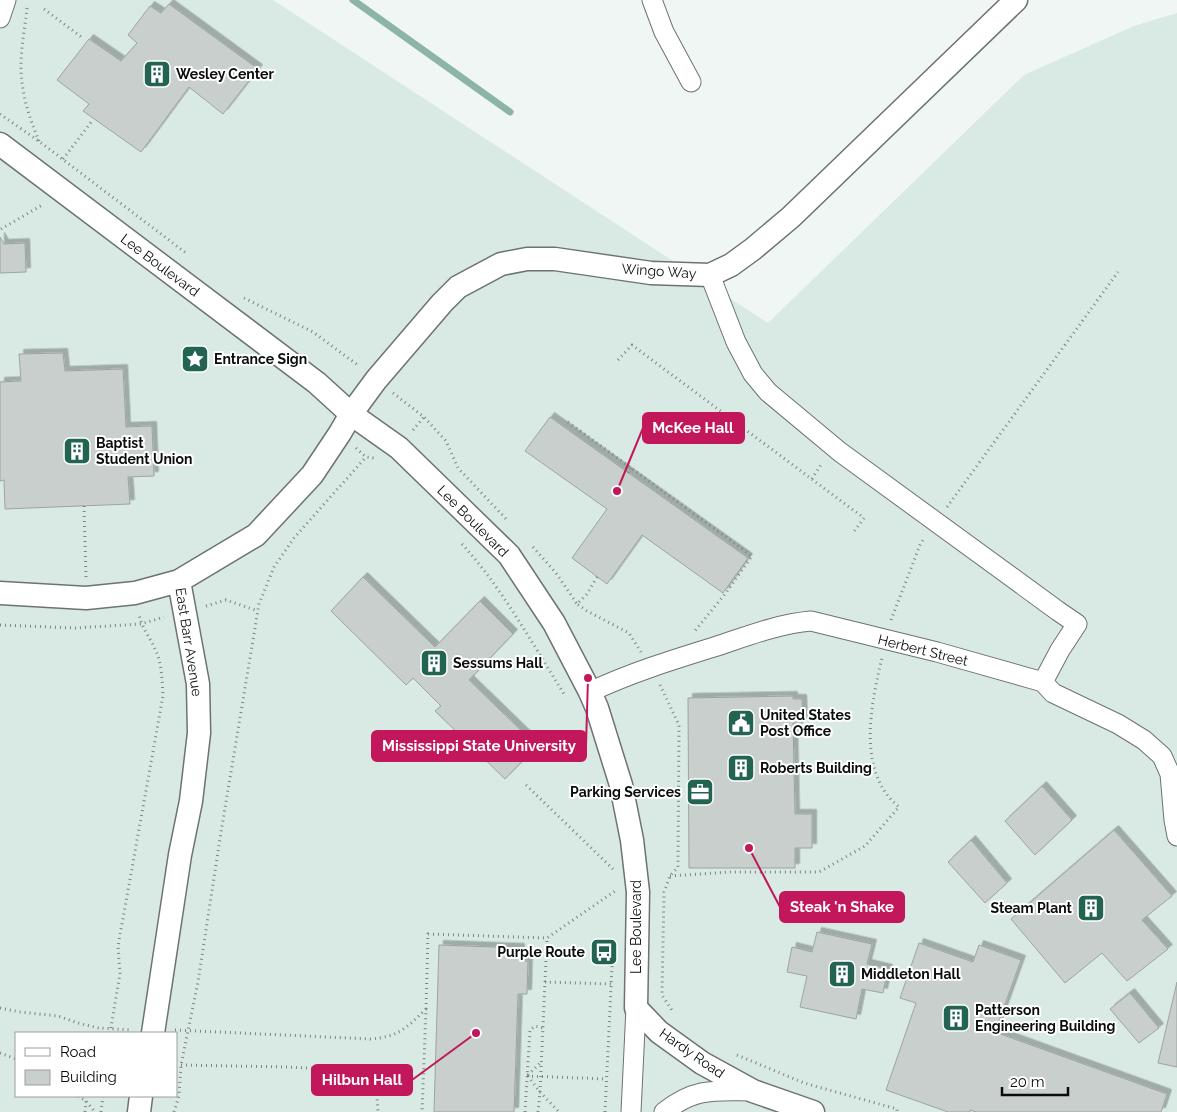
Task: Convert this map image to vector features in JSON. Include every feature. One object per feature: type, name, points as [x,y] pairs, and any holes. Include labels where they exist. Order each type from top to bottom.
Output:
[{"type":"street","points":[[0,18],[6,0]]},
{"type":"street","points":[[652,0],[664,32],[691,82]]},
{"type":"street","name":"Wingo Way","points":[[351,414],[376,380],[458,287],[501,264],[527,259],[555,259],[651,273],[710,275],[738,260],[791,217],[1016,0]]},
{"type":"street","name":"Lee Boulevard","points":[[0,144],[317,383],[351,414],[399,448],[509,555],[554,623],[597,708],[621,785],[632,840],[638,892],[636,1008],[631,1112]]},
{"type":"street","points":[[710,275],[736,342],[753,374],[768,392],[840,452],[1077,624],[1060,650],[1043,682]]},
{"type":"street","name":"East Barr Avenue","points":[[153,1032],[180,855],[191,801],[199,733],[198,684],[179,582],[256,535],[312,475],[340,434],[351,414]]},
{"type":"street","points":[[0,593],[86,598],[136,593],[179,582]]},
{"type":"street","name":"Herbert Street","points":[[590,692],[623,676],[751,635],[793,623],[811,621],[937,652],[1043,682],[1054,693],[1118,724],[1144,740],[1162,756],[1170,774],[1177,836]]},
{"type":"street","name":"Hardy Road","points":[[636,1008],[659,1032],[702,1063],[753,1092],[813,1112]]},
{"type":"street","name":"Hardy Road","points":[[664,1112],[689,1096],[705,1091],[753,1092]]},
{"type":"street","points":[[139,1112],[141,1097]]},
{"type":"path","points":[[27,0],[21,65],[22,85],[31,123],[40,142]]},
{"type":"path","points":[[44,8],[84,39]]},
{"type":"path","points":[[63,159],[92,121]]},
{"type":"path","points":[[2,229],[50,200]]},
{"type":"path","points":[[618,360],[632,345],[864,518],[853,533]]},
{"type":"path","points":[[568,422],[752,556],[692,635]]},
{"type":"path","points":[[340,434],[366,457],[376,459]]},
{"type":"path","points":[[174,1112],[179,1096],[181,1065],[198,982],[259,604],[274,568],[294,538],[366,457]]},
{"type":"path","points":[[812,480],[823,460]]},
{"type":"path","points":[[628,473],[631,468]]},
{"type":"path","points":[[84,506],[87,628]]},
{"type":"path","points":[[462,543],[475,558],[523,627],[564,694]]},
{"type":"path","points":[[742,554],[746,552]]},
{"type":"path","points":[[597,577],[588,594],[577,604],[629,633],[650,668],[679,725],[678,867],[670,876],[664,892],[662,995],[676,1018]]},
{"type":"path","points":[[110,1031],[120,974],[118,946],[163,696],[156,650],[141,624],[136,593]]},
{"type":"path","points":[[0,625],[87,628],[141,624],[226,600],[258,612]]},
{"type":"path","points":[[526,786],[614,869]]},
{"type":"path","points":[[670,876],[730,872],[819,872],[865,846],[899,807]]},
{"type":"path","points":[[612,860],[615,876]]},
{"type":"path","points":[[614,900],[616,883]]},
{"type":"path","points":[[422,1112],[428,934],[547,938],[615,891]]},
{"type":"path","points":[[604,1112],[613,937]]},
{"type":"path","points":[[538,1112],[547,938]]},
{"type":"path","points":[[545,982],[611,984]]},
{"type":"path","points":[[0,1008],[58,1016],[110,1031],[153,1032],[188,1030],[370,1039],[386,1038],[400,1032],[426,1009]]},
{"type":"path","points":[[525,1112],[530,1030],[535,1026],[543,1028]]},
{"type":"path","points":[[0,1052],[15,1059]]},
{"type":"path","points":[[734,1053],[804,1083],[897,1109],[897,1112]]},
{"type":"path","points":[[527,1076],[541,1061]]},
{"type":"path","points":[[181,1065],[326,1069],[351,1073],[372,1085],[377,1097],[378,1112]]},
{"type":"path","points":[[527,1076],[606,1079]]},
{"type":"path","points":[[527,1076],[559,1112]]},
{"type":"path","points":[[361,1092],[372,1085]]},
{"type":"path","points":[[80,1097],[86,1101],[95,1112]]},
{"type":"path","points":[[101,1112],[103,1097]]},
{"type":"path","points":[[85,1112],[86,1101]]},
{"type":"shaded area","points":[[0,0],[273,0],[768,323],[1024,75],[1134,26],[1177,13],[1177,1112],[0,1112]]},
{"type":"building","name":"Wesley Center","points":[[169,4],[258,69],[223,114],[189,87],[141,152],[83,111],[89,104],[57,80],[89,39],[121,61],[137,43],[128,35],[150,6],[161,13]]},
{"type":"building","points":[[0,237],[4,244],[25,243],[26,272],[0,273]]},
{"type":"building","name":"Baptist Student Union","points":[[63,353],[65,371],[123,369],[126,427],[152,426],[154,476],[128,477],[130,504],[5,509],[4,480],[0,481],[0,382],[21,381],[19,354]]},
{"type":"building","points":[[550,417],[748,558],[723,593],[642,535],[607,584],[572,558],[607,509],[525,451]]},
{"type":"building","name":"Sessums Hall","points":[[363,577],[435,647],[480,601],[513,634],[469,680],[537,746],[505,779],[435,711],[441,706],[413,678],[406,685],[331,611]]},
{"type":"building","name":"Roberts Building","points":[[793,696],[793,699],[802,699],[803,723],[793,723],[795,814],[812,814],[812,848],[795,848],[795,868],[689,868],[688,698]]},
{"type":"building","points":[[1042,786],[1072,820],[1035,855],[1005,821]]},
{"type":"building","name":"Steam Plant","points":[[1114,830],[1172,896],[1142,920],[1168,949],[1127,981],[1102,953],[1065,983],[1011,919]]},
{"type":"building","name":"Steam Plant","points":[[971,840],[1007,883],[985,903],[948,862]]},
{"type":"building","name":"Middleton Hall","points":[[817,932],[872,944],[867,964],[888,969],[883,993],[862,989],[856,1019],[800,1007],[807,976],[787,972],[792,947],[812,952]]},
{"type":"building","name":"Patterson Engineering Building","points":[[919,943],[973,962],[979,945],[1021,960],[995,1032],[1167,1094],[1161,1112],[976,1112],[970,1110],[970,1112],[948,1112],[886,1090],[916,1003],[900,998]]},
{"type":"building","points":[[439,945],[520,948],[520,961],[528,961],[527,994],[518,994],[514,1112],[434,1112]]},
{"type":"building","points":[[1177,982],[1177,1067],[1158,1063]]},
{"type":"building","points":[[1130,993],[1159,1028],[1139,1043],[1110,1009]]},
{"type":"waterway","points":[[353,0],[510,112]]},
{"type":"place","name":"Wesley Center","points":[[157,74]]},
{"type":"place","name":"Entrance Sign","points":[[195,359]]},
{"type":"place","name":"Baptist Student Union","points":[[77,451]]},
{"type":"place","name":"McKee Hall","points":[[617,491]]},
{"type":"place","name":"Sessums Hall","points":[[434,663]]},
{"type":"place","name":"Mississippi State University","points":[[588,678]]},
{"type":"place","name":"United States Post Office","points":[[741,723]]},
{"type":"place","name":"Roberts Building","points":[[741,768]]},
{"type":"place","name":"Parking Services","points":[[700,792]]},
{"type":"place","name":"Steak 'n Shake","points":[[749,848]]},
{"type":"place","name":"Steam Plant","points":[[1091,908]]},
{"type":"place","name":"Purple Route","points":[[604,952]]},
{"type":"place","name":"Middleton Hall","points":[[842,974]]},
{"type":"place","name":"Patterson Engineering Building","points":[[956,1018]]},
{"type":"place","name":"Hilbun Hall","points":[[476,1033]]}]
